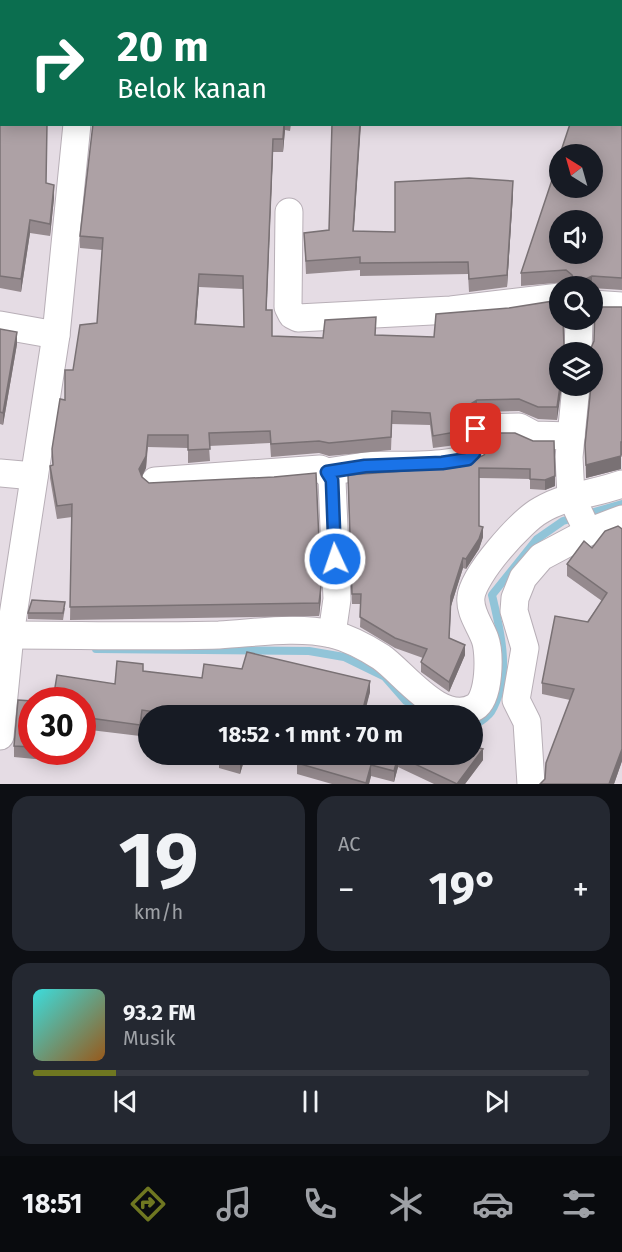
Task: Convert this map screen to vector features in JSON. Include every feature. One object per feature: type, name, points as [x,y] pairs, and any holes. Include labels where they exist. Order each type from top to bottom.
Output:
[{"type":"street","points":[[0,736],[8,661],[56,335],[76,126]]},
{"type":"street","points":[[289,212],[288,307],[291,315],[298,318],[451,310],[549,298]]},
{"type":"street","points":[[603,305],[622,306]]},
{"type":"street","points":[[0,325],[56,335]]},
{"type":"street","points":[[575,396],[571,436],[579,513]]},
{"type":"street","points":[[156,481],[320,469],[327,472],[365,466],[442,463],[468,459],[474,453],[470,435],[478,428],[519,427],[534,435],[571,436]]},
{"type":"street","points":[[327,472],[332,480],[337,599],[332,634]]},
{"type":"street","points":[[0,473],[34,476]]},
{"type":"street","points":[[531,784],[527,722],[516,700],[525,648],[514,611],[515,598],[523,578],[579,513],[622,484]]},
{"type":"street","points":[[8,661],[218,635],[279,630],[332,634],[382,658],[432,703],[447,709],[465,710],[476,706],[485,690],[489,652],[470,601],[475,585],[517,528],[541,510],[622,519]]},
{"type":"building","points":[[0,126],[47,126],[46,183],[54,185],[50,224],[30,220],[21,279],[0,276]]},
{"type":"building","points":[[93,126],[284,126],[283,139],[273,139],[266,310],[272,310],[272,336],[323,338],[325,320],[376,317],[375,335],[434,337],[436,314],[509,308],[549,302],[549,330],[563,330],[564,342],[549,342],[549,396],[559,396],[557,407],[538,407],[519,399],[477,400],[459,411],[455,418],[456,432],[433,436],[430,413],[392,411],[391,437],[329,443],[319,441],[271,444],[270,431],[209,433],[210,449],[188,450],[188,435],[148,435],[146,456],[139,469],[142,477],[149,483],[316,473],[321,586],[319,603],[70,607],[72,504],[57,506],[50,466],[53,465],[52,449],[60,399],[65,400],[65,370],[73,370],[80,325],[97,323],[103,238],[80,236]],"holes":[[[199,274],[243,276],[244,327],[195,324]]]},
{"type":"building","points":[[332,126],[360,126],[353,231],[395,232],[395,182],[469,178],[513,181],[507,275],[469,279],[468,262],[360,263],[360,257],[306,261],[304,233],[329,230]]},
{"type":"building","points":[[569,126],[622,126],[622,278],[572,276],[566,270],[521,273],[549,189],[549,198],[603,198],[603,144],[563,144]]},
{"type":"building","points":[[603,307],[622,307],[621,456],[586,465],[585,445],[590,396],[603,396],[603,342],[594,341],[594,330],[603,330]]},
{"type":"building","points":[[0,329],[17,332],[3,413],[0,412]]},
{"type":"building","points":[[488,433],[515,433],[533,441],[554,441],[555,476],[545,480],[530,479],[530,469],[479,468],[479,526],[483,527],[479,539],[466,559],[463,558],[451,596],[449,638],[465,645],[449,682],[421,662],[427,649],[395,638],[360,617],[361,594],[352,594],[348,475],[460,467],[484,455],[489,448]]},
{"type":"building","points":[[618,526],[622,529],[622,749],[609,784],[540,784],[545,779],[546,763],[574,689],[542,683],[555,616],[588,622],[607,593],[567,564],[584,541],[592,548],[605,531]]},
{"type":"building","points":[[32,600],[65,602],[63,613],[28,613]]},
{"type":"building","points":[[247,652],[370,681],[364,705],[138,705],[138,725],[96,719],[96,687],[55,687],[57,675],[115,684],[117,661],[143,664],[143,671],[202,678],[204,664],[242,669]]},
{"type":"building","points":[[18,700],[18,746],[14,746]]},
{"type":"building","points":[[304,765],[371,765],[366,783]]},
{"type":"building","points":[[371,765],[396,765],[394,771]]},
{"type":"building","points":[[417,765],[471,765],[457,784]]},
{"type":"waterway","points":[[483,719],[491,712],[497,698],[503,669],[499,624],[492,595],[537,539],[563,521],[622,504]]},
{"type":"waterway","points":[[96,649],[309,651],[344,657],[385,677],[412,705]]},
{"type":"route","points":[[335,559],[332,480],[327,472],[365,466],[442,463],[468,459],[474,453],[470,437],[471,432],[476,429]]}]
